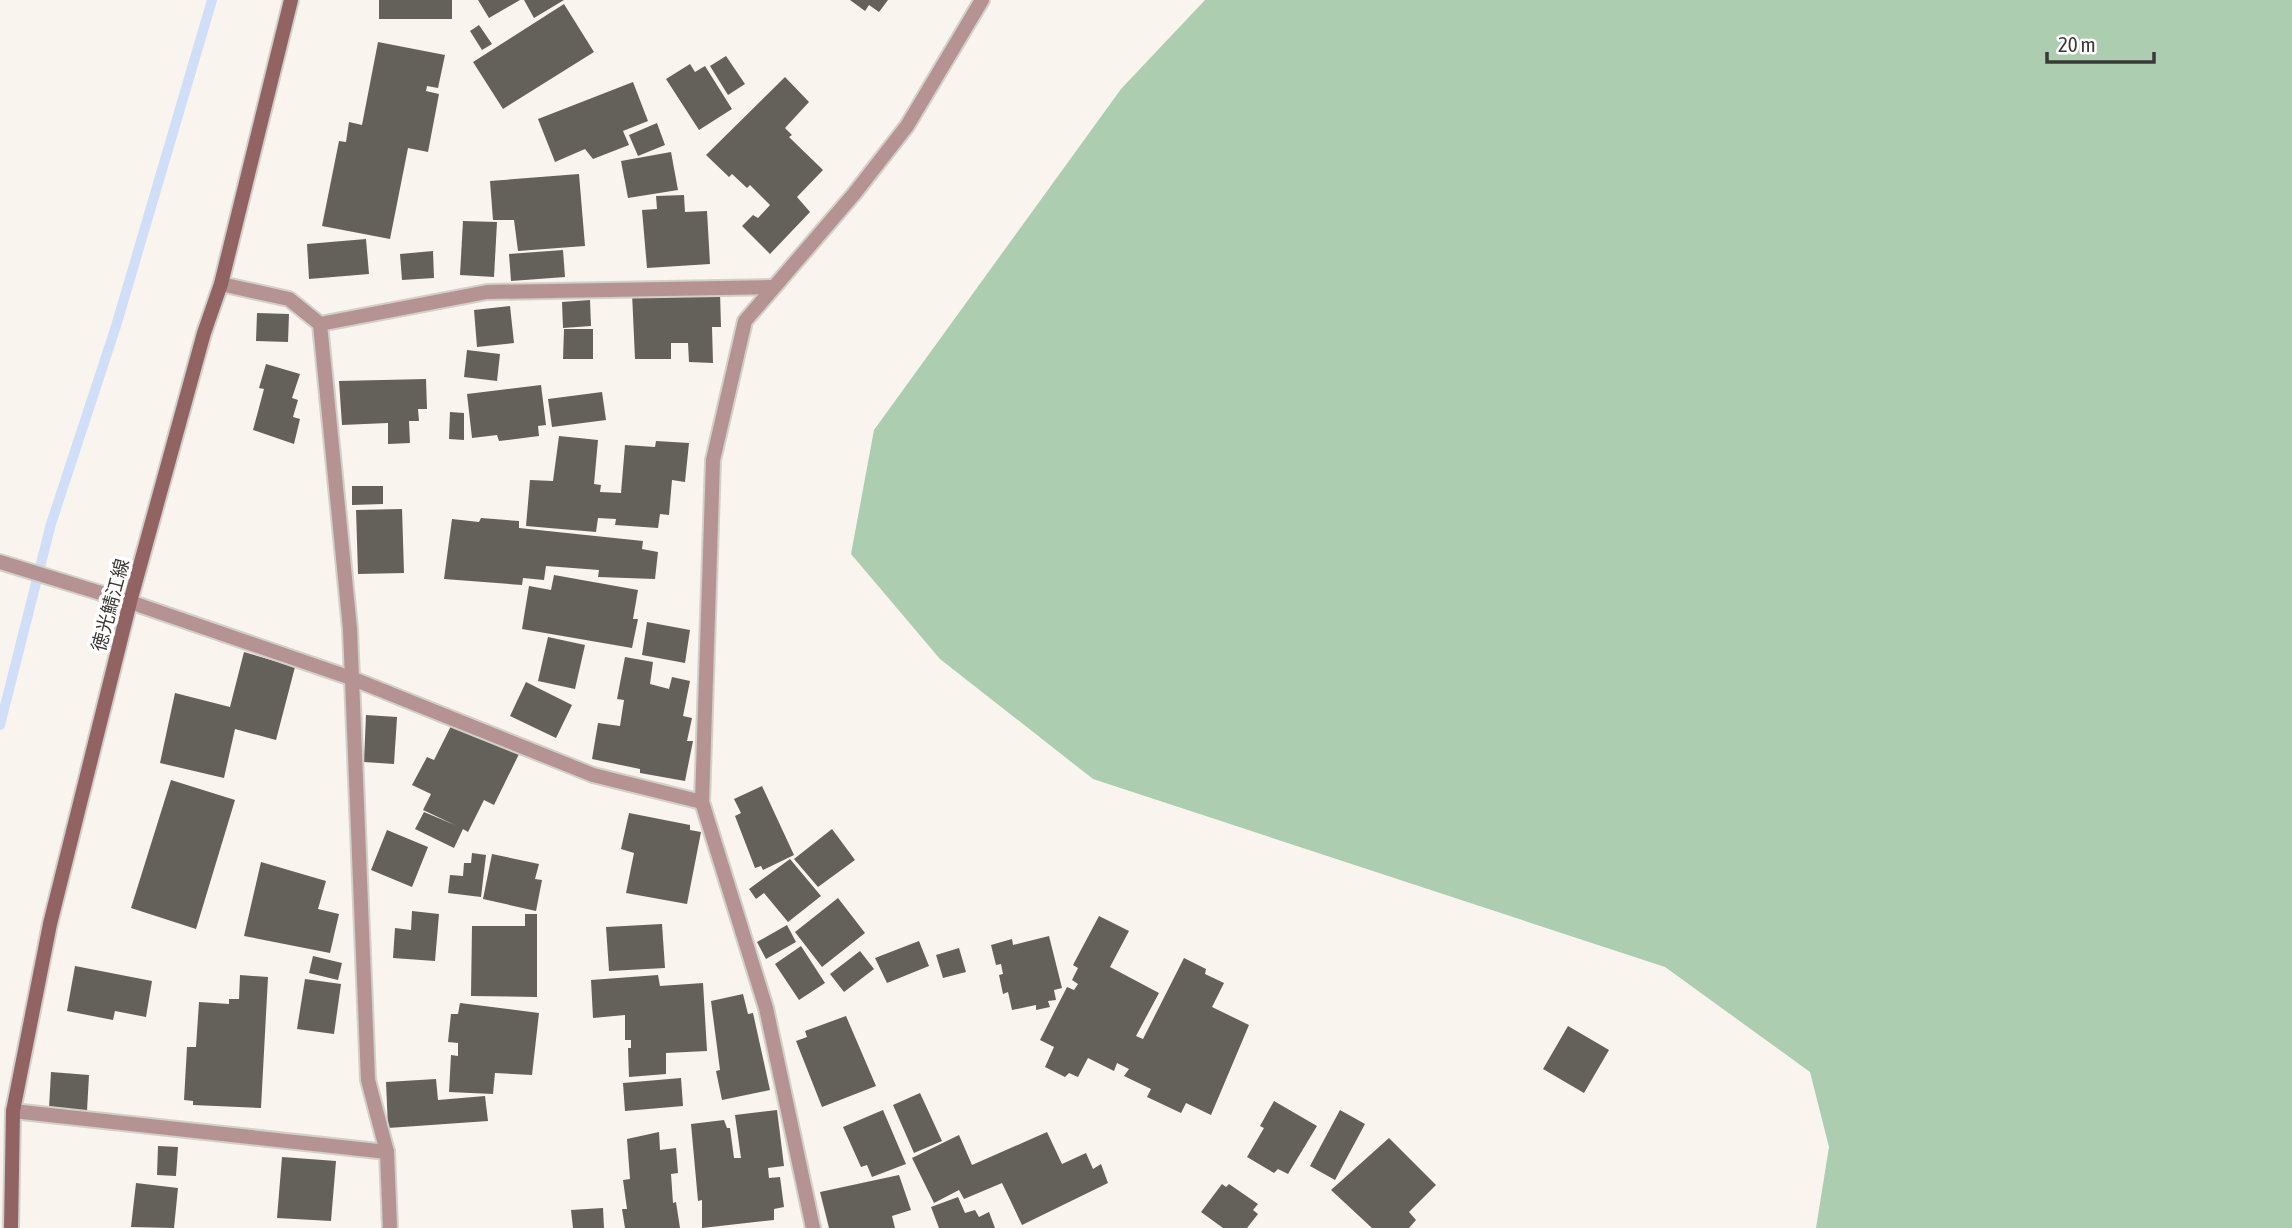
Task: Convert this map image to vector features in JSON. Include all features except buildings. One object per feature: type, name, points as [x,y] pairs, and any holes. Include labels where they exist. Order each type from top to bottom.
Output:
[{"type":"main road","name":"徳光鯖江線","points":[[11,1228],[13,1111],[50,924],[130,602],[204,333],[221,284],[291,0]]},
{"type":"street","points":[[813,1228],[766,1008],[702,802],[713,460],[745,321],[854,194],[907,126],[982,0]]},
{"type":"street","points":[[221,284],[289,299],[320,324],[350,629],[368,1080],[387,1153],[390,1228]]},
{"type":"street","points":[[320,324],[487,292],[772,287]]},
{"type":"street","points":[[0,562],[130,602],[351,678],[593,775],[702,802]]},
{"type":"street","points":[[13,1111],[387,1153]]},
{"type":"green space","points":[[1205,0],[2292,0],[2292,1228],[1816,1228],[1829,1147],[1810,1072],[1665,967],[1093,779],[940,659],[851,554],[874,430],[1121,89]]},
{"type":"waterway","points":[[0,725],[51,524],[116,326],[212,0]]}]
